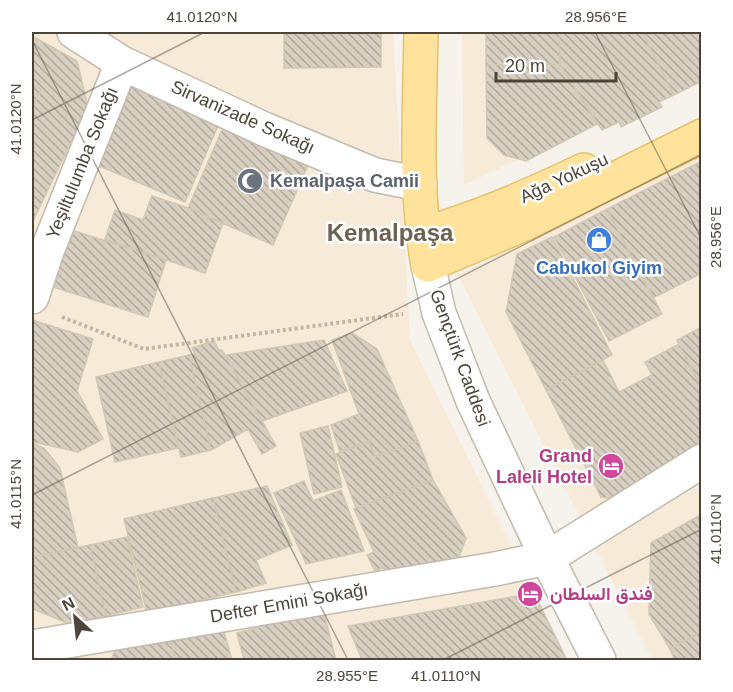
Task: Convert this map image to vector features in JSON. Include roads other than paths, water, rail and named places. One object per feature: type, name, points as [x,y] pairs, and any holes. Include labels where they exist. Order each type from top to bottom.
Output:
[{"type":"main road","name":"Gençtürk Caddesi","points":[[421,32],[420,184],[425,249]]},
{"type":"main road","name":"Ağa Yokuşu","points":[[425,249],[450,226],[504,206],[702,113]]},
{"type":"main road","name":"Ağa Yokuşu","points":[[425,249],[524,224],[702,136]]},
{"type":"street","name":"Sirvanizade Sokağı","points":[[74,32],[122,63],[264,129],[375,175],[420,184]]},
{"type":"street","name":"Yeşiltulumba Sokağı","points":[[42,305],[40,248],[122,63]]},
{"type":"street","name":"Gençtürk Caddesi","points":[[425,249],[439,313],[473,401],[547,558],[599,660]]},
{"type":"street","points":[[547,558],[702,461]]},
{"type":"street","name":"Defter Emini Sokağı","points":[[40,643],[495,569],[547,558]]},
{"type":"place","name":"Kemalpaşa Camii","points":[[250,181]]},
{"type":"place","name":"Cabukol Giyim","points":[[599,240]]},
{"type":"place","name":"Grand Laleli Hotel","points":[[611,466]]},
{"type":"place","name":"فندق السلطان","points":[[530,594]]},
{"type":"district","name":"Kemalpaşa","points":[[390,232]]}]
